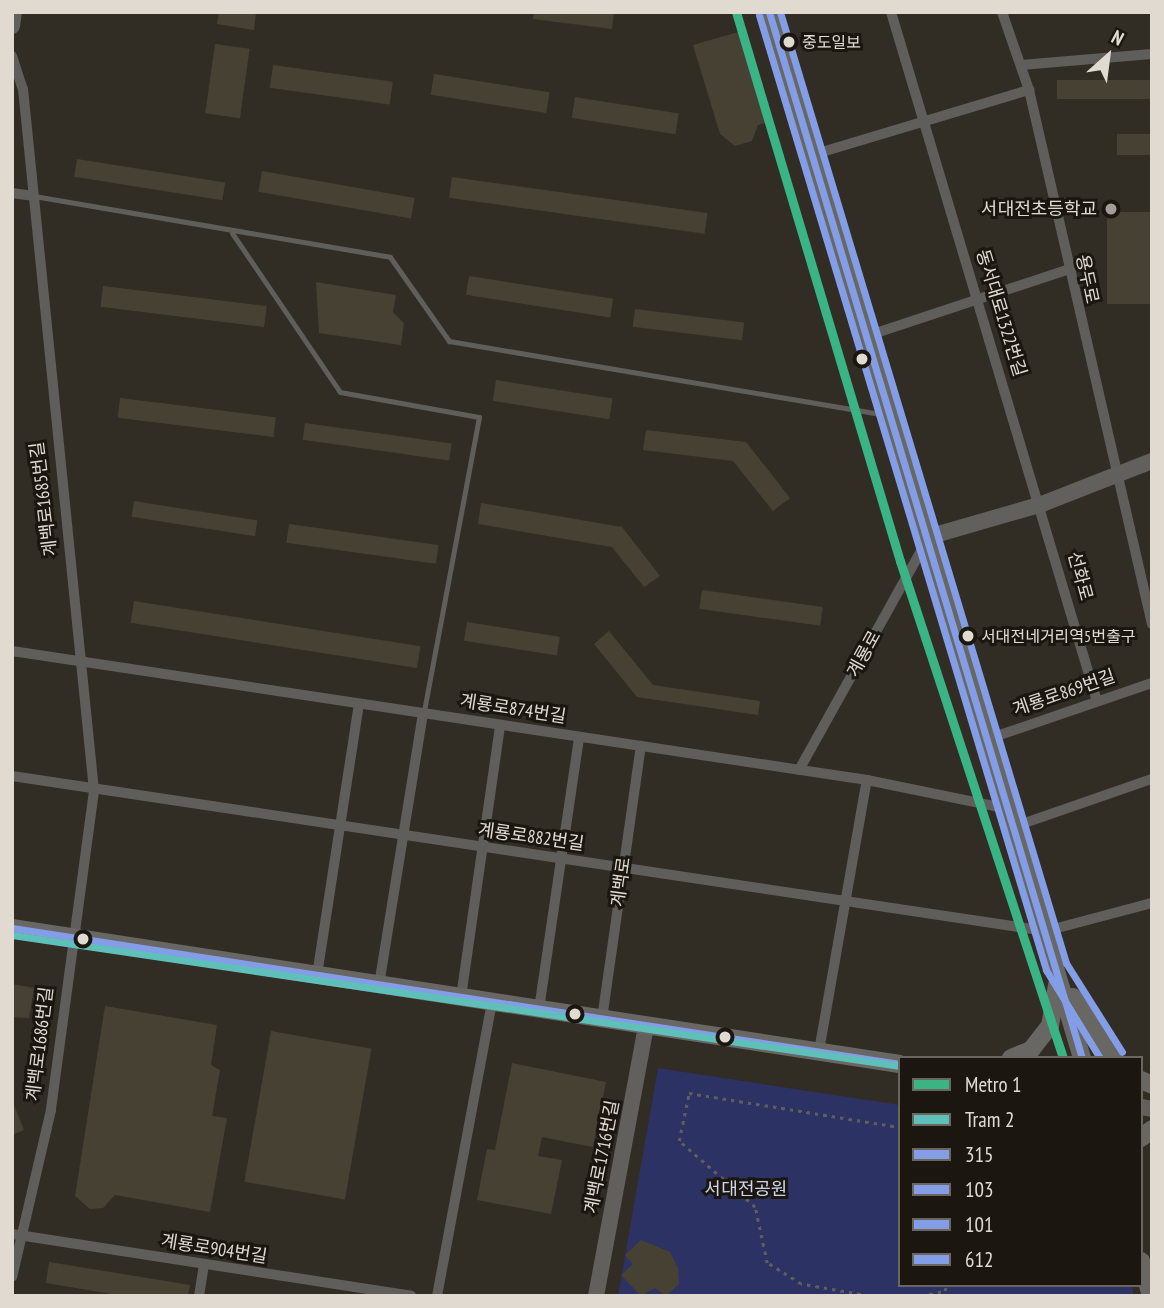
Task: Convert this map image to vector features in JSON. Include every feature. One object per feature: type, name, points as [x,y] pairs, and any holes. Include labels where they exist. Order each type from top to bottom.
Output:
[{"type":"main road","points":[[12,26],[14,12]]},
{"type":"main road","points":[[769,12],[1081,1056]]},
{"type":"main road","points":[[928,537],[1042,504],[1152,461]]},
{"type":"main road","points":[[12,928],[898,1064]]},
{"type":"main road","points":[[1016,1056],[1031,1050],[1050,1027],[1056,967]]},
{"type":"main road","points":[[1056,967],[1113,1056]]},
{"type":"main road","name":"계백로1716번길","points":[[596,1296],[646,1026]]},
{"type":"main road","points":[[1143,1267],[1152,1296]]},
{"type":"street","name":"동서대로1322번길","points":[[891,12],[927,120],[978,299],[1042,504]]},
{"type":"street","name":"용두로","points":[[1002,12],[1029,90],[1113,476],[1152,624]]},
{"type":"street","points":[[1021,65],[1152,54]]},
{"type":"street","name":"계백로1685번길","points":[[12,56],[23,89],[94,791],[71,937]]},
{"type":"street","points":[[812,155],[1029,90]]},
{"type":"street","points":[[12,193],[34,196]]},
{"type":"street","points":[[867,336],[1067,270]]},
{"type":"street","name":"선화로","points":[[1042,504],[1096,698]]},
{"type":"street","name":"계룡로","points":[[799,770],[928,537]]},
{"type":"street","name":"계룡로874번길","points":[[12,652],[867,780],[1008,809]]},
{"type":"street","name":"계룡로869번길","points":[[988,739],[1096,698],[1152,683]]},
{"type":"street","points":[[317,975],[359,704]]},
{"type":"street","points":[[380,985],[423,713]]},
{"type":"street","points":[[461,997],[478,847],[500,725]]},
{"type":"street","points":[[539,1009],[579,737]]},
{"type":"street","name":"계백로","points":[[602,1019],[641,746]]},
{"type":"street","name":"계룡로882번길","points":[[12,776],[94,791],[1045,931]]},
{"type":"street","points":[[1013,827],[1152,779]]},
{"type":"street","points":[[819,1051],[849,901],[867,780]]},
{"type":"street","points":[[1045,931],[1152,903]]},
{"type":"street","name":"계백로1686번길","points":[[12,1277],[18,1235],[51,1110],[71,937]]},
{"type":"street","points":[[437,1296],[492,1002]]},
{"type":"street","name":"계룡로904번길","points":[[18,1235],[204,1266],[411,1296]]},
{"type":"street","points":[[199,1296],[204,1266]]},
{"type":"lane","points":[[34,196],[232,233],[390,257],[449,341],[892,417]]},
{"type":"lane","points":[[232,233],[340,392],[479,417],[423,713]]},
{"type":"path","points":[[869,1296],[801,1284],[766,1263],[755,1208],[679,1141],[689,1093],[898,1127]]},
{"type":"path","points":[[921,1296],[945,1291],[946,1287]]},
{"type":"green space","name":"서대전공원","points":[[658,1068],[898,1105],[898,1287],[1132,1287],[1134,1296],[618,1296]]},
{"type":"building","points":[[219,12],[256,12],[254,30],[217,24]]},
{"type":"building","points":[[534,12],[614,12],[612,29],[533,19]]},
{"type":"building","name":"중도일보","points":[[742,31],[769,122],[758,125],[752,141],[735,146],[720,134],[693,45]]},
{"type":"building","points":[[215,44],[250,49],[240,118],[205,113]]},
{"type":"building","points":[[273,65],[393,82],[390,105],[270,88]]},
{"type":"building","points":[[434,74],[550,92],[546,113],[431,95]]},
{"type":"building","points":[[1057,80],[1152,80],[1152,99],[1057,99]]},
{"type":"building","points":[[575,97],[679,113],[675,134],[572,118]]},
{"type":"building","points":[[1117,134],[1152,134],[1152,155],[1117,155]]},
{"type":"building","points":[[77,159],[225,182],[222,200],[74,177]]},
{"type":"building","points":[[262,171],[415,198],[411,219],[258,192]]},
{"type":"building","points":[[452,177],[707,213],[705,234],[449,198]]},
{"type":"building","points":[[1107,212],[1152,212],[1152,304],[1107,304]]},
{"type":"building","points":[[469,276],[613,299],[610,318],[466,295]]},
{"type":"building","points":[[316,282],[396,295],[393,312],[404,323],[401,345],[319,333]]},
{"type":"building","points":[[103,286],[267,306],[264,327],[100,307]]},
{"type":"building","points":[[635,309],[744,322],[742,340],[633,327]]},
{"type":"building","points":[[496,380],[613,398],[609,419],[493,401]]},
{"type":"building","points":[[120,398],[276,417],[273,437],[118,418]]},
{"type":"building","points":[[305,423],[452,444],[449,460],[303,440]]},
{"type":"building","points":[[646,430],[746,442],[790,498],[773,511],[733,461],[643,450]]},
{"type":"building","points":[[134,501],[257,521],[255,536],[131,517]]},
{"type":"building","points":[[481,503],[622,527],[660,576],[644,587],[612,547],[478,524]]},
{"type":"building","points":[[289,524],[439,545],[436,564],[286,543]]},
{"type":"building","points":[[702,590],[823,607],[820,626],[699,609]]},
{"type":"building","points":[[134,601],[420,646],[417,668],[131,623]]},
{"type":"building","points":[[467,622],[560,637],[557,655],[464,641]]},
{"type":"building","points":[[609,631],[653,685],[760,701],[758,715],[637,697],[594,644]]},
{"type":"building","points":[[12,984],[34,988],[29,1018],[12,1017]]},
{"type":"building","points":[[105,1006],[217,1025],[211,1065],[220,1070],[212,1116],[227,1118],[210,1212],[115,1195],[103,1208],[90,1209],[75,1196]]},
{"type":"building","points":[[271,1031],[371,1049],[345,1199],[244,1182]]},
{"type":"building","points":[[512,1063],[606,1082],[593,1147],[542,1137],[538,1156],[562,1160],[551,1214],[477,1200],[487,1149],[495,1150]]},
{"type":"building","points":[[12,1100],[24,1130],[12,1135]]},
{"type":"building","points":[[641,1240],[670,1252],[678,1268],[679,1284],[666,1296],[655,1288],[641,1296],[621,1275],[633,1264],[625,1255]]},
{"type":"building","points":[[49,1262],[190,1285],[188,1296],[124,1296],[46,1283]]},
{"type":"metro line","name":"1","points":[[736,12],[900,561],[1062,1056]]},
{"type":"tram line","name":"2","points":[[12,935],[898,1066]]},
{"type":"transit line","name":"315","points":[[769,12],[1081,1056]]},
{"type":"transit line","name":"101","points":[[780,12],[1066,963],[1122,1052]]},
{"type":"transit line","name":"103","points":[[759,15],[1046,970],[1099,1056]]},
{"type":"transit line","name":"612","points":[[12,928],[898,1064]]},
{"type":"place","name":"중도일보","points":[[789,42]]},
{"type":"place","name":"서대전초등학교","points":[[1111,209]]},
{"type":"place","name":"서대전네거리역5번출구","points":[[968,636]]}]
